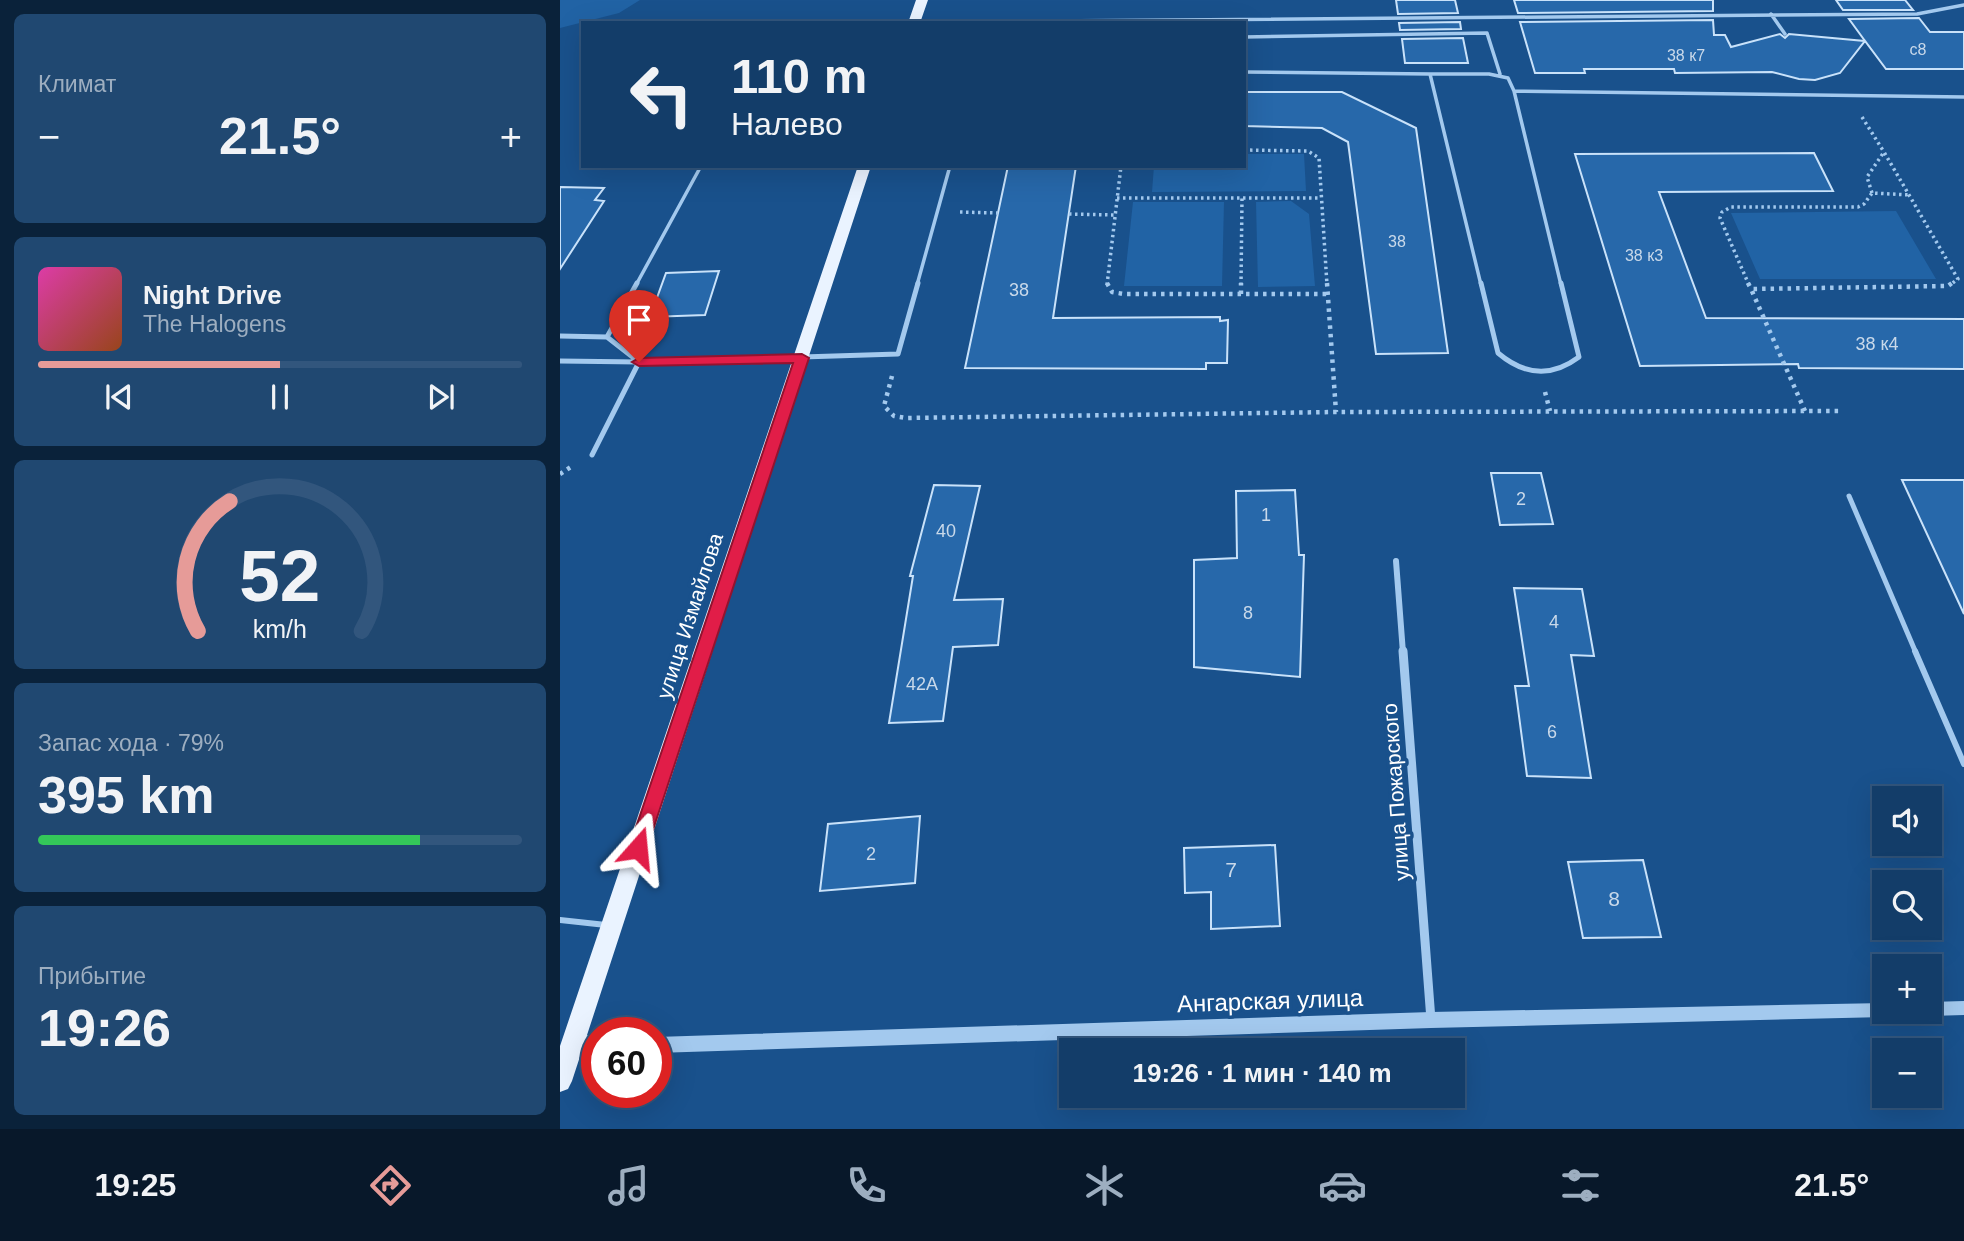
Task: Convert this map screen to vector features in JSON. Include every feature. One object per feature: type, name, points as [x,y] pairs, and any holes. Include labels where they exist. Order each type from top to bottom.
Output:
[{"type":"main road","points":[[914,21],[922,0]]},
{"type":"main road","name":"улица Измайлова","points":[[591,1017],[612,926],[864,168]]},
{"type":"main road","name":"улица Измайлова","points":[[560,1081],[581,1049]]},
{"type":"street","name":"улица Пожарского","points":[[1396,561],[1431,1020]]},
{"type":"street","points":[[1942,1009],[1964,1008]]},
{"type":"street","name":"Ангарская улица","points":[[672,1044],[1431,1020],[1872,1010]]},
{"type":"lane","points":[[1089,21],[1917,14],[1964,5]]},
{"type":"lane","points":[[1771,14],[1785,34]]},
{"type":"lane","points":[[1483,17],[1500,74]]},
{"type":"lane","points":[[1246,37],[1488,33]]},
{"type":"lane","points":[[1246,72],[1500,74],[1508,78],[1514,91],[1579,356],[1566,369],[1553,373],[1531,372],[1509,364],[1498,353],[1430,74]]},
{"type":"lane","points":[[1514,91],[1964,97]]},
{"type":"lane","points":[[607,337],[700,168]]},
{"type":"lane","points":[[560,361],[639,362],[898,354],[949,168]]},
{"type":"lane","points":[[560,336],[607,337],[639,362]]},
{"type":"lane","points":[[592,455],[639,362]]},
{"type":"lane","points":[[1849,496],[1964,764]]},
{"type":"lane","points":[[560,920],[612,926]]},
{"type":"path","points":[[1751,289],[1954,284],[1958,279],[1911,195],[1848,96]]},
{"type":"path","points":[[1246,150],[1297,150],[1315,153],[1319,159],[1336,412]]},
{"type":"path","points":[[1872,193],[1867,177],[1884,152]]},
{"type":"path","points":[[1121,168],[1107,286],[1112,292],[1329,294]]},
{"type":"path","points":[[1872,193],[1911,195]]},
{"type":"path","points":[[1805,411],[1720,218],[1721,212],[1731,207],[1745,206],[1858,207],[1864,204],[1872,193]]},
{"type":"path","points":[[1117,198],[1321,198]]},
{"type":"path","points":[[1241,294],[1242,198]]},
{"type":"path","points":[[938,212],[998,213]]},
{"type":"path","points":[[1069,214],[1115,215]]},
{"type":"path","points":[[898,354],[884,406],[894,416],[906,418],[1336,412],[1840,411]]},
{"type":"shaded area","points":[[560,0],[640,0],[619,13],[560,28]]},
{"type":"shaded area","points":[[1246,154],[1304,154],[1306,191],[1152,192],[1154,168],[1246,168]]},
{"type":"shaded area","points":[[1291,201],[1309,214],[1315,286],[1258,287],[1256,202]]},
{"type":"shaded area","points":[[1133,202],[1224,202],[1222,286],[1124,286]]},
{"type":"shaded area","points":[[1896,211],[1936,279],[1760,279],[1731,213]]},
{"type":"building","points":[[1396,0],[1455,0],[1458,13],[1398,14]]},
{"type":"building","points":[[1514,0],[1713,0],[1713,11],[1518,13]]},
{"type":"building","points":[[1836,0],[1905,0],[1913,10],[1843,10]]},
{"type":"building","points":[[1919,18],[1930,32],[1964,32],[1964,69],[1886,69],[1849,19]]},
{"type":"building","points":[[1713,20],[1714,35],[1725,35],[1731,47],[1780,34],[1785,38],[1789,34],[1865,41],[1840,73],[1815,80],[1772,72],[1675,73],[1674,69],[1584,69],[1585,73],[1535,73],[1520,22]]},
{"type":"building","points":[[1460,22],[1461,29],[1400,30],[1399,23]]},
{"type":"building","points":[[1463,38],[1468,63],[1405,63],[1402,39]]},
{"type":"building","points":[[1246,92],[1342,92],[1416,128],[1448,353],[1376,354],[1348,142],[1322,128],[1246,126]]},
{"type":"building","points":[[1814,153],[1833,191],[1659,192],[1706,318],[1964,319],[1964,369],[1799,368],[1798,364],[1640,366],[1575,154]]},
{"type":"building","points":[[1008,168],[1076,168],[1053,318],[1220,317],[1220,321],[1228,320],[1227,363],[1206,363],[1206,369],[965,368]]},
{"type":"building","points":[[560,187],[604,188],[595,200],[604,201],[560,269]]},
{"type":"building","points":[[719,271],[705,315],[650,317],[666,273]]},
{"type":"building","points":[[1491,473],[1541,473],[1553,524],[1500,525]]},
{"type":"building","points":[[1902,480],[1964,480],[1964,614]]},
{"type":"building","points":[[934,485],[980,486],[954,600],[1003,599],[998,645],[953,647],[943,721],[889,723],[913,576],[910,576]]},
{"type":"building","points":[[1295,490],[1299,555],[1304,555],[1300,677],[1194,667],[1194,560],[1237,558],[1236,491]]},
{"type":"building","points":[[1514,588],[1582,589],[1594,656],[1571,655],[1591,778],[1527,776],[1515,686],[1529,686]]},
{"type":"building","points":[[920,816],[915,883],[820,891],[828,824]]},
{"type":"building","points":[[1275,845],[1280,926],[1211,929],[1211,892],[1185,893],[1184,848]]},
{"type":"building","points":[[1643,860],[1661,937],[1583,938],[1568,862]]},
{"type":"route","points":[[638,848],[802,358],[639,362]]}]
